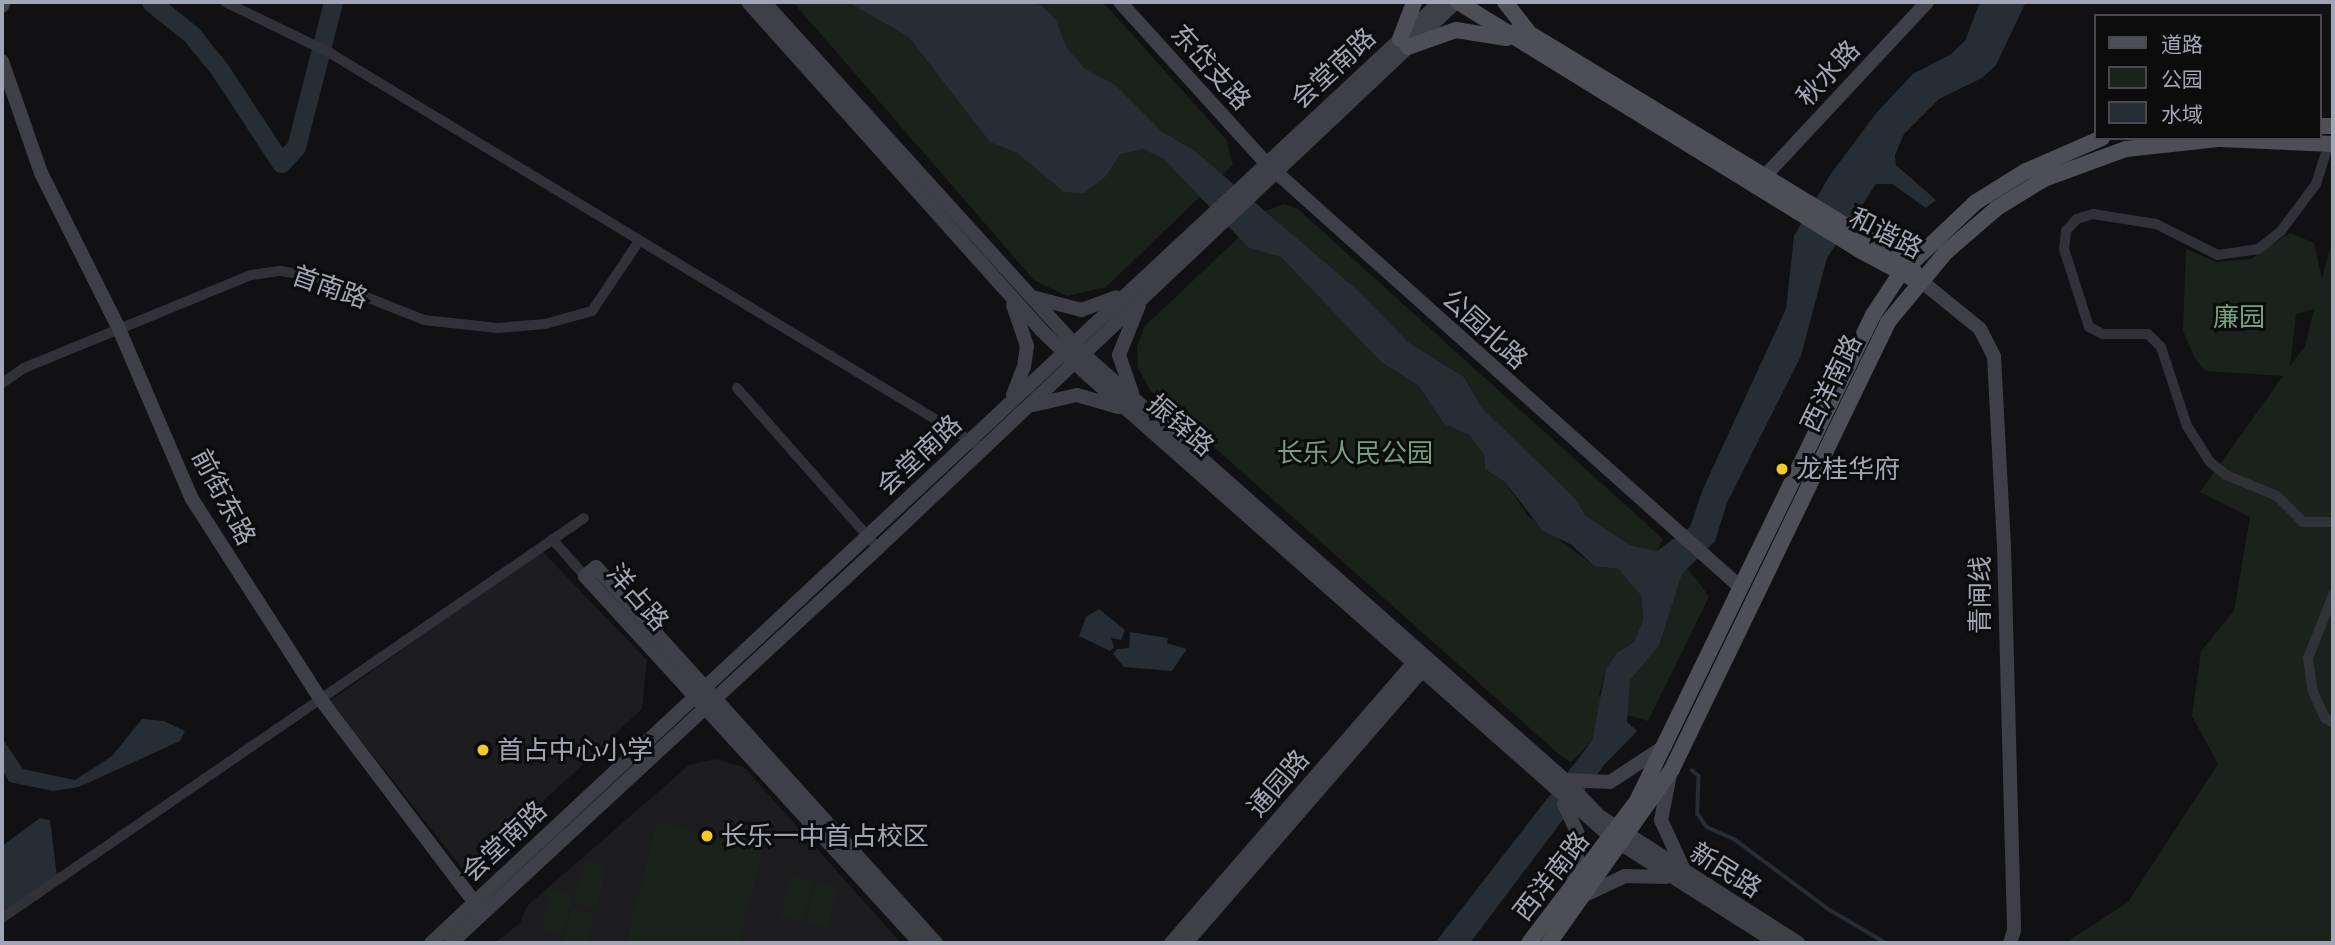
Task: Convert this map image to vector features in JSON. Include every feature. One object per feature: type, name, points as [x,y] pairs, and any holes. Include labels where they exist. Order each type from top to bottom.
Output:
[{"type":"main road","name":"振铎路","points":[[748,2],[1002,286],[1137,410],[1619,838]]},
{"type":"main road","name":"振铎路","points":[[764,2],[1017,282],[1073,352]]},
{"type":"main road","name":"东岱支路","points":[[1120,2],[1271,167]]},
{"type":"main road","points":[[1414,2],[1404,43],[1439,33],[1471,30],[1534,43]]},
{"type":"main road","name":"会堂南路","points":[[1404,43],[1440,2]]},
{"type":"main road","name":"会堂南路","points":[[704,697],[878,548],[977,444],[1073,352],[1404,43],[1457,2]]},
{"type":"main road","name":"和谐路","points":[[1457,2],[1534,43],[1764,177],[1806,210]]},
{"type":"main road","name":"和谐路","points":[[1478,2],[1534,43],[1920,280]]},
{"type":"main road","points":[[1505,2],[1534,43]]},
{"type":"main road","name":"秋水路","points":[[1764,177],[1927,2]]},
{"type":"main road","name":"前街东路","points":[[2,61],[41,173],[119,329],[192,499],[321,700],[479,907]]},
{"type":"main road","name":"西洋南路","points":[[1619,838],[1669,743],[1740,587],[1872,315],[1905,270],[1954,221],[1997,188],[2057,156],[2097,140]]},
{"type":"main road","name":"西洋南路","points":[[1530,943],[1578,892],[1672,769],[1888,323],[1920,280],[1997,208],[2078,164],[2167,142],[2202,140]]},
{"type":"main road","name":"西洋南路","points":[[2242,140],[2331,144]]},
{"type":"main road","name":"公园北路","points":[[1271,167],[1672,529],[1740,587]]},
{"type":"main road","name":"青闸线","points":[[1920,280],[1980,329],[1994,356],[2004,546],[2014,930],[2010,943]]},
{"type":"main road","points":[[1017,282],[1045,303],[1081,310],[1101,305],[1143,287]]},
{"type":"main road","points":[[1002,286],[1023,327],[1027,346],[1012,411]]},
{"type":"main road","points":[[1137,410],[1119,355],[1143,287]]},
{"type":"main road","points":[[1012,411],[1054,396],[1077,394],[1137,410]]},
{"type":"main road","name":"会堂南路","points":[[431,943],[479,907],[704,697],[868,535],[977,444]]},
{"type":"main road","name":"洋占路","points":[[585,576],[704,697],[936,943]]},
{"type":"main road","name":"通园路","points":[[1171,943],[1422,663]]},
{"type":"main road","name":"通园路","points":[[1186,943],[1422,663]]},
{"type":"main road","name":"洋占路","points":[[704,697],[920,943]]},
{"type":"main road","points":[[1669,743],[1616,780],[1593,785],[1560,785],[1579,830],[1578,892],[1634,874],[1681,877],[1661,820],[1672,769]]},
{"type":"main road","name":"新民路","points":[[1619,838],[1777,943]]},
{"type":"main road","name":"新民路","points":[[1681,877],[1798,943]]},
{"type":"main road","name":"西洋南路","points":[[1549,943],[1578,892]]},
{"type":"main road","name":"会堂南路","points":[[451,943],[479,907]]},
{"type":"street","points":[[225,2],[330,53],[977,444]]},
{"type":"street","points":[[2331,144],[2316,184],[2281,231],[2259,249],[2218,255],[2156,225],[2093,214],[2077,219],[2066,231],[2064,250],[2089,327],[2104,334],[2148,334],[2161,347],[2178,405],[2210,462],[2226,475],[2277,496],[2303,522],[2333,522]]},
{"type":"street","name":"首南路","points":[[2,383],[24,368],[251,275],[281,271],[316,277],[424,320],[498,328],[545,324],[593,311],[639,241]]},
{"type":"street","points":[[737,388],[878,548]]},
{"type":"street","points":[[2,918],[584,518]]},
{"type":"street","points":[[552,539],[585,576]]},
{"type":"street","points":[[2333,596],[2308,657],[2313,692],[2325,718],[2333,723]]},
{"type":"shaded area","name":"首占中心小学","points":[[542,551],[647,660],[642,709],[466,873],[330,701]]},
{"type":"shaded area","name":"长乐一中首占校区","points":[[715,759],[744,767],[901,943],[495,943],[520,923],[527,906],[689,765]]},
{"type":"green space","points":[[793,2],[1103,2],[1226,139],[1233,165],[1106,287],[1067,296],[1034,280]]},
{"type":"green space","name":"长乐人民公园","points":[[1284,204],[1298,209],[1663,539],[1657,551],[1630,545],[1586,516],[1574,497],[1482,408],[1464,377],[1408,342],[1265,211]]},
{"type":"green space","name":"廉园","points":[[2290,233],[2314,243],[2322,279],[2333,237],[2333,943],[2066,943],[2128,902],[2218,764],[2192,716],[2201,651],[2234,611],[2250,517],[2200,492],[2283,376],[2205,371],[2195,359],[2183,331],[2186,249],[2217,262],[2251,259]],"holes":[[[2314,309],[2305,346],[2290,366],[2296,314]]]},
{"type":"green space","name":"长乐人民公园","points":[[1241,235],[1249,248],[1281,257],[1381,362],[1419,386],[1444,424],[1469,435],[1484,455],[1485,469],[1505,482],[1528,516],[1594,566],[1618,569],[1633,582],[1641,595],[1643,620],[1634,642],[1617,653],[1606,669],[1599,695],[1625,701],[1630,680],[1659,646],[1682,574],[1687,569],[1698,581],[1709,597],[1648,721],[1599,707],[1592,741],[1571,762],[1561,756],[1150,390],[1138,368],[1137,347],[1145,326]]},
{"type":"green space","points":[[657,822],[763,850],[738,943],[626,943]]},
{"type":"green space","points":[[584,861],[606,867],[596,908],[574,903]]},
{"type":"green space","points":[[791,875],[813,881],[802,922],[780,917]]},
{"type":"green space","points":[[816,882],[838,887],[828,928],[806,923]]},
{"type":"green space","points":[[551,889],[573,894],[563,935],[541,930]]},
{"type":"green space","points":[[572,908],[594,914],[587,943],[564,943]]},
{"type":"water","points":[[848,2],[1031,2],[1042,6],[1056,20],[1066,47],[1085,69],[1114,84],[1161,131],[1196,152],[1357,290],[1408,342],[1464,377],[1482,408],[1574,497],[1586,516],[1630,545],[1657,551],[1690,527],[1703,489],[1786,309],[1794,236],[1830,175],[1877,112],[1913,74],[1951,54],[1965,41],[1980,2],[2026,2],[1996,65],[1982,78],[1939,99],[1904,134],[1895,155],[1896,165],[1936,200],[1926,208],[1892,184],[1876,184],[1827,258],[1801,356],[1727,503],[1715,541],[1682,574],[1659,646],[1630,680],[1627,722],[1637,731],[1604,765],[1470,943],[1435,943],[1592,741],[1606,669],[1617,653],[1634,642],[1643,620],[1641,595],[1618,569],[1594,566],[1572,545],[1543,531],[1505,482],[1485,469],[1484,455],[1469,435],[1444,424],[1419,386],[1381,362],[1281,257],[1249,248],[1164,159],[1143,149],[1120,154],[1106,176],[1084,193],[1064,192],[1016,152],[990,142],[909,37]]},
{"type":"water","points":[[1099,609],[1125,630],[1121,640],[1111,638],[1114,647],[1110,651],[1079,636],[1086,617]]},
{"type":"water","points":[[1130,632],[1168,638],[1167,643],[1187,649],[1172,671],[1124,667],[1113,654],[1117,649],[1129,648]]},
{"type":"water","points":[[142,719],[164,721],[185,731],[180,741],[79,787],[53,791],[9,782],[2,769],[2,738],[23,769],[75,780],[112,756]]},
{"type":"water","points":[[40,818],[50,820],[57,877],[2,912],[2,846]]},
{"type":"waterway","points":[[151,2],[192,35],[220,70],[281,163],[296,147],[333,2]]},
{"type":"waterway","points":[[1692,770],[1699,776],[1698,814],[1707,827],[1734,839],[1830,910],[1886,943]]},
{"type":"place","name":"龙桂华府","points":[[1782,469]]},
{"type":"place","name":"首占中心小学","points":[[483,750]]},
{"type":"place","name":"长乐一中首占校区","points":[[707,836]]}]
